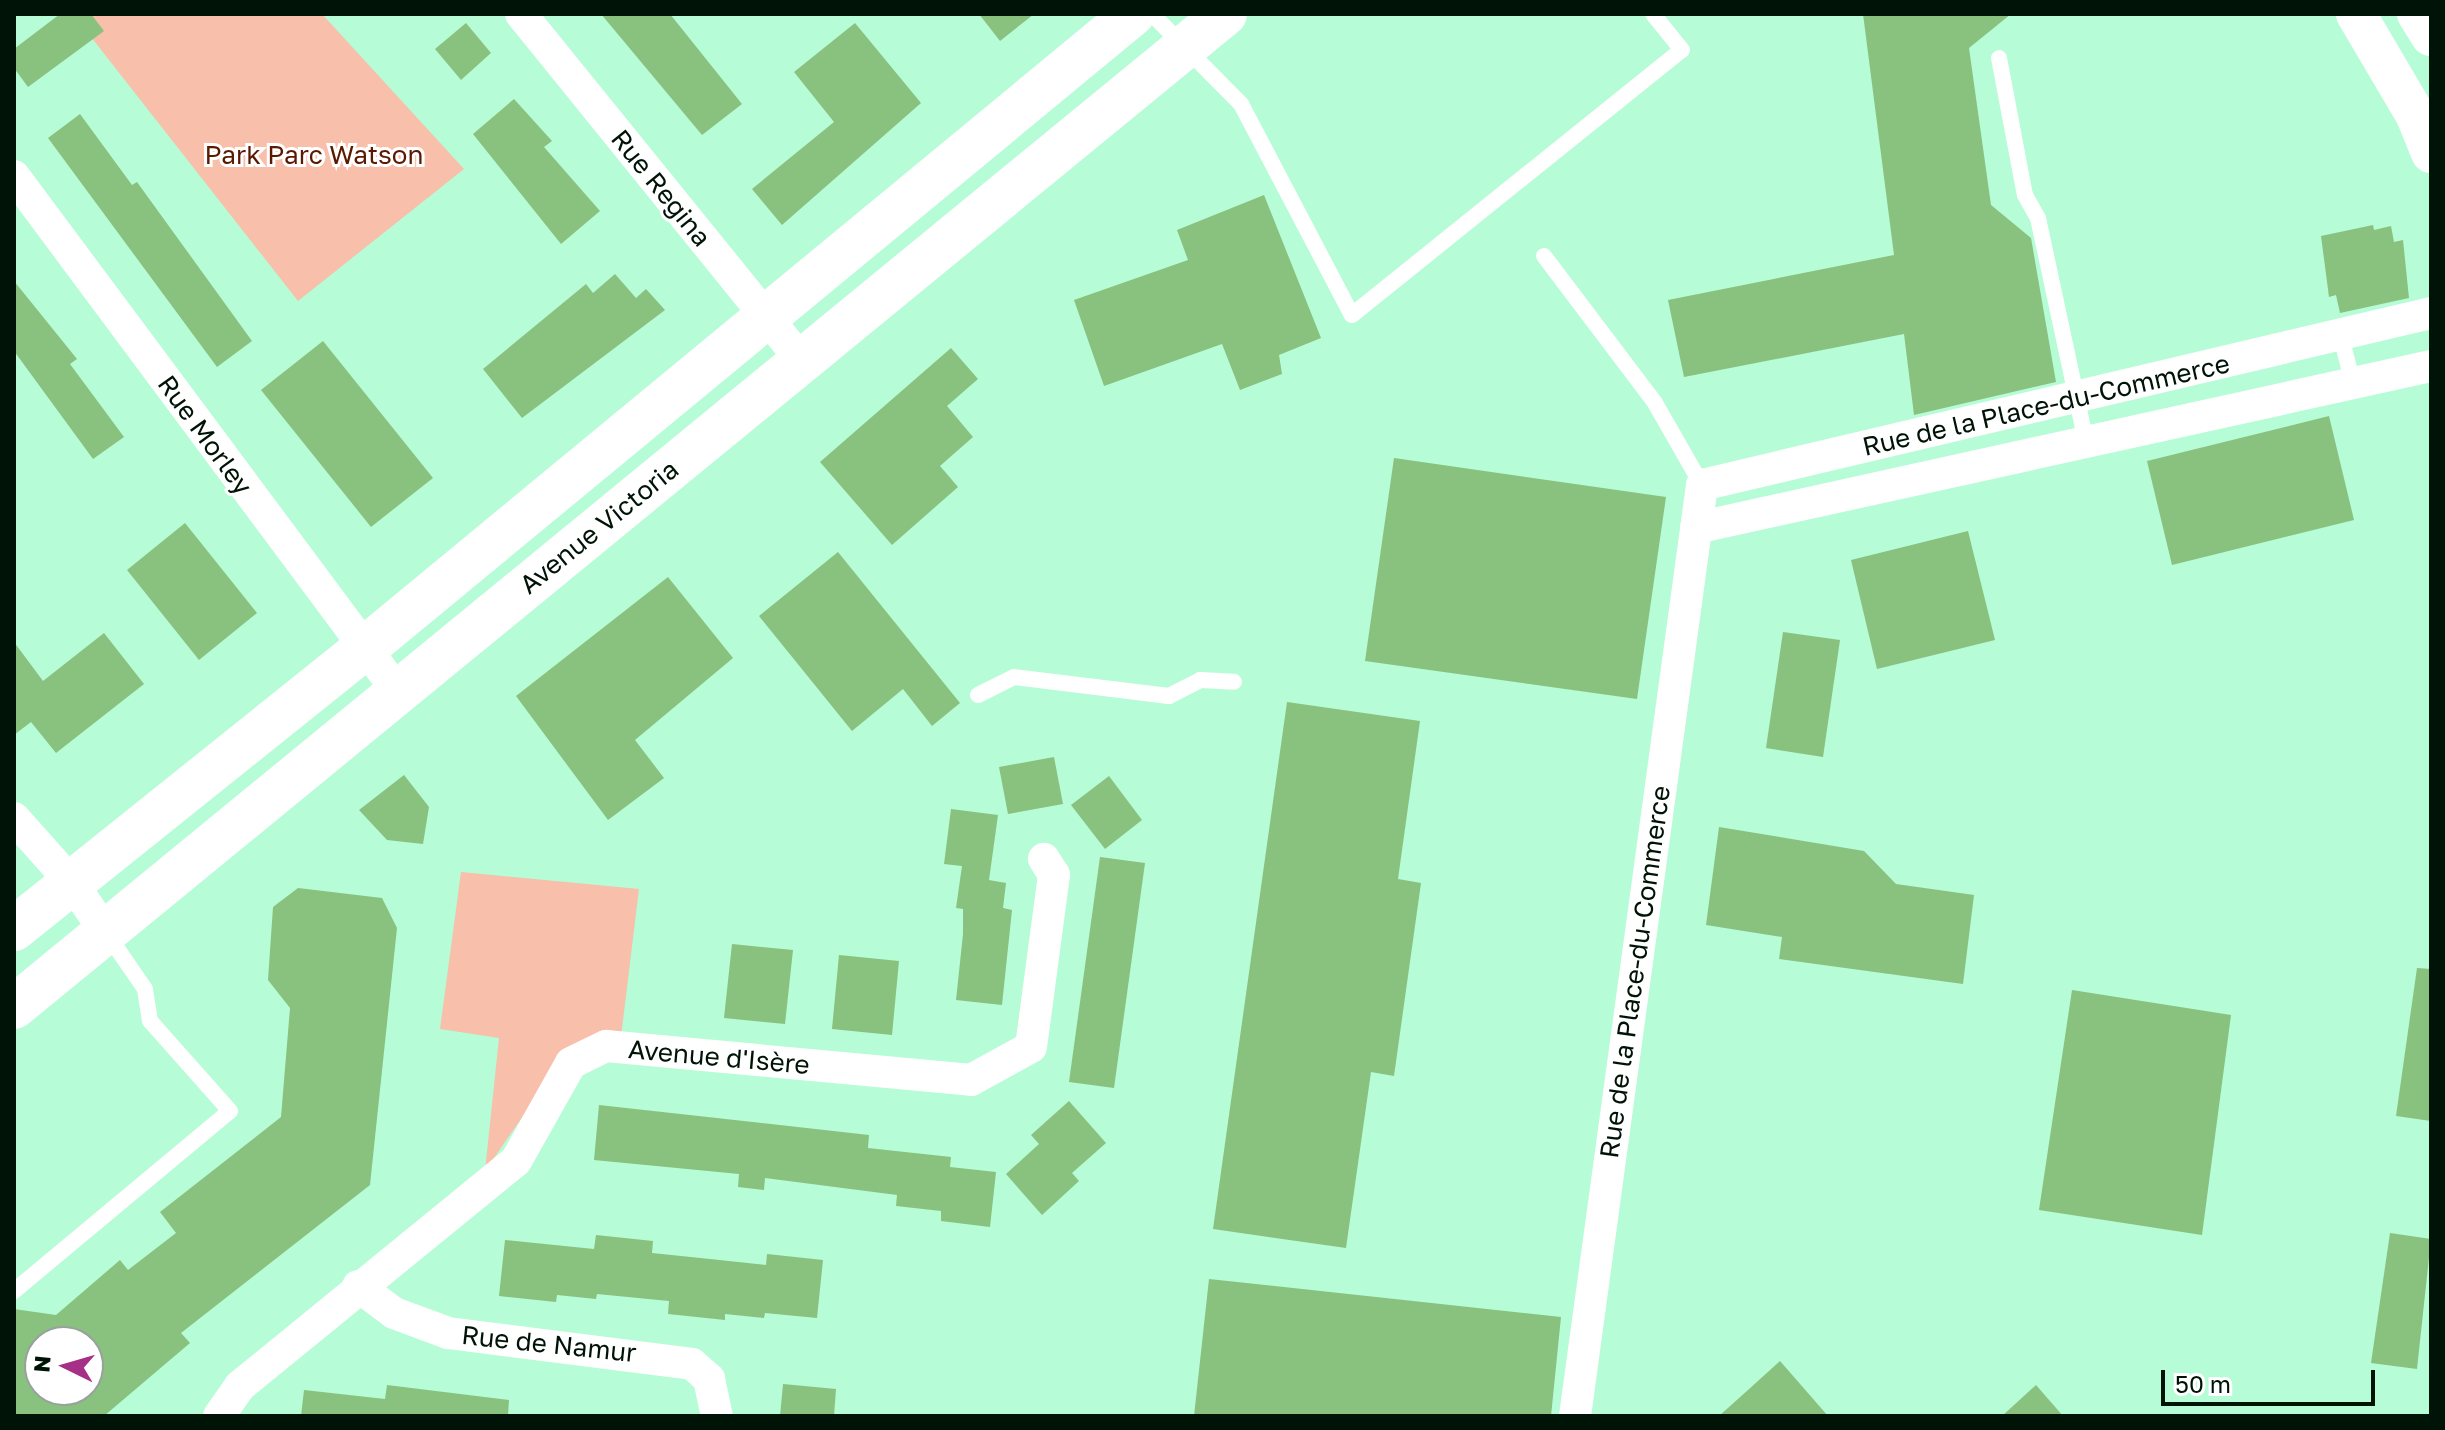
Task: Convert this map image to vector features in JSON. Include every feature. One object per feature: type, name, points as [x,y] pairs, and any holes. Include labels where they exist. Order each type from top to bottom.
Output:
[{"type":"main road","points":[[14,929],[364,649],[1133,14]]},
{"type":"main road","name":"Avenue Victoria","points":[[14,1007],[107,934],[1225,14]]},
{"type":"street","name":"Rue Regina","points":[[521,14],[802,361]]},
{"type":"street","points":[[2356,14],[2416,116],[2431,153]]},
{"type":"street","points":[[2417,14],[2431,36]]},
{"type":"street","name":"Rue Morley","points":[[14,176],[398,692]]},
{"type":"street","name":"Rue de la Place-du-Commerce","points":[[1575,1416],[1702,485],[2341,337],[2431,313]]},
{"type":"street","name":"Rue de la Place-du-Commerce","points":[[1696,528],[2431,366]]},
{"type":"street","points":[[14,818],[72,883],[107,934]]},
{"type":"street","name":"Avenue d'Isère","points":[[219,1416],[240,1386],[358,1286],[516,1161],[571,1063],[606,1046],[971,1080],[1031,1047],[1054,875],[1044,859]]},
{"type":"street","name":"Rue de Namur","points":[[358,1286],[394,1313],[448,1333],[692,1364],[709,1379],[717,1416]]},
{"type":"lane","points":[[1152,14],[1241,104],[1352,315],[1682,50],[1653,14]]},
{"type":"lane","points":[[1999,58],[2025,195],[2038,218],[2086,442]]},
{"type":"lane","points":[[1544,256],[1655,403],[1702,485]]},
{"type":"lane","points":[[2341,337],[2353,383]]},
{"type":"lane","points":[[978,695],[1014,677],[1169,696],[1200,680],[1234,682]]},
{"type":"lane","points":[[14,1291],[230,1111],[150,1021],[145,989],[107,934]]},
{"type":"green space","name":"Park Parc Watson","points":[[73,14],[322,14],[464,169],[298,301]]},
{"type":"green space","points":[[461,872],[639,889],[621,1037],[561,1061],[485,1171],[499,1038],[440,1029]]},
{"type":"building","points":[[60,14],[91,14],[104,31],[28,87],[14,68],[14,49]]},
{"type":"building","points":[[601,14],[670,14],[742,104],[702,135]]},
{"type":"building","points":[[979,14],[1034,14],[1000,41]]},
{"type":"building","points":[[1863,14],[2011,14],[1969,48],[1991,205],[2031,238],[2056,382],[1914,415],[1904,334],[1684,377],[1668,300],[1894,255]]},
{"type":"building","points":[[466,23],[491,53],[461,80],[435,49]]},
{"type":"building","points":[[855,23],[921,103],[782,225],[752,189],[834,122],[794,72]]},
{"type":"building","points":[[514,99],[552,141],[544,147],[600,211],[561,244],[473,134]]},
{"type":"building","points":[[80,114],[132,185],[137,182],[252,341],[217,367],[48,138]]},
{"type":"building","points":[[1264,195],[1321,338],[1279,355],[1282,374],[1240,390],[1222,344],[1104,386],[1074,300],[1188,260],[1177,230]]},
{"type":"building","points":[[2373,225],[2374,230],[2391,226],[2394,242],[2403,240],[2409,298],[2340,313],[2336,295],[2329,297],[2321,236]]},
{"type":"building","points":[[615,274],[636,298],[646,289],[665,310],[522,418],[483,369],[586,284],[593,293]]},
{"type":"building","points":[[14,281],[77,359],[70,364],[124,437],[93,459],[14,351]]},
{"type":"building","points":[[323,341],[433,478],[371,527],[261,390]]},
{"type":"building","points":[[951,348],[978,379],[947,406],[973,437],[940,466],[958,487],[892,545],[820,462]]},
{"type":"building","points":[[2329,416],[2354,520],[2172,565],[2147,461]]},
{"type":"building","points":[[1394,458],[1666,497],[1637,699],[1365,661]]},
{"type":"building","points":[[185,523],[257,613],[199,660],[127,570]]},
{"type":"building","points":[[1968,531],[1995,640],[1877,669],[1851,560]]},
{"type":"building","points":[[838,552],[960,703],[932,726],[903,689],[852,731],[759,616]]},
{"type":"building","points":[[668,577],[733,658],[635,740],[664,778],[608,820],[516,696]]},
{"type":"building","points":[[1783,632],[1840,640],[1823,757],[1766,748]]},
{"type":"building","points":[[104,633],[144,684],[56,753],[31,722],[14,735],[14,642],[43,681]]},
{"type":"building","points":[[1287,702],[1420,721],[1398,879],[1421,883],[1394,1076],[1371,1072],[1346,1248],[1213,1229]]},
{"type":"building","points":[[1054,757],[1063,804],[1008,814],[999,767]]},
{"type":"building","points":[[404,775],[429,807],[423,844],[387,840],[359,810]]},
{"type":"building","points":[[1109,776],[1142,820],[1105,849],[1071,805]]},
{"type":"building","points":[[951,809],[998,815],[989,880],[1006,883],[1003,908],[1012,910],[1002,1005],[956,1000],[963,909],[956,908],[962,866],[944,864]]},
{"type":"building","points":[[1719,827],[1864,851],[1896,884],[1974,895],[1963,984],[1779,959],[1782,937],[1706,925]]},
{"type":"building","points":[[1100,857],[1145,863],[1114,1088],[1069,1082]]},
{"type":"building","points":[[298,888],[382,898],[397,928],[370,1185],[181,1333],[190,1343],[104,1416],[14,1416],[14,1309],[56,1315],[120,1260],[128,1270],[176,1233],[160,1212],[281,1117],[290,1008],[268,980],[273,907]]},
{"type":"building","points":[[732,944],[793,950],[785,1024],[724,1018]]},
{"type":"building","points":[[839,955],[899,961],[892,1035],[832,1029]]},
{"type":"building","points":[[2417,968],[2431,969],[2431,1121],[2396,1116]]},
{"type":"building","points":[[2072,990],[2231,1015],[2202,1235],[2039,1210]]},
{"type":"building","points":[[1069,1101],[1106,1143],[1072,1173],[1079,1181],[1042,1215],[1006,1174],[1039,1144],[1031,1135]]},
{"type":"building","points":[[599,1105],[869,1135],[868,1148],[951,1157],[950,1167],[996,1172],[990,1227],[941,1221],[941,1211],[896,1206],[897,1195],[765,1178],[764,1190],[738,1187],[739,1174],[594,1160]]},
{"type":"building","points":[[2390,1233],[2431,1239],[2417,1369],[2371,1363]]},
{"type":"building","points":[[596,1235],[653,1241],[652,1253],[766,1265],[767,1254],[823,1260],[817,1318],[765,1313],[764,1318],[725,1314],[725,1320],[668,1314],[669,1301],[597,1294],[596,1299],[557,1295],[556,1302],[499,1296],[505,1240],[594,1249]]},
{"type":"building","points":[[1209,1279],[1561,1317],[1551,1416],[1194,1416]]},
{"type":"building","points":[[1780,1361],[1828,1416],[1719,1416],[1748,1390]]},
{"type":"building","points":[[783,1384],[836,1389],[834,1416],[780,1416]]},
{"type":"building","points":[[387,1385],[509,1400],[508,1416],[301,1416],[304,1390],[385,1399]]},
{"type":"building","points":[[2036,1385],[2063,1416],[2002,1416]]}]
